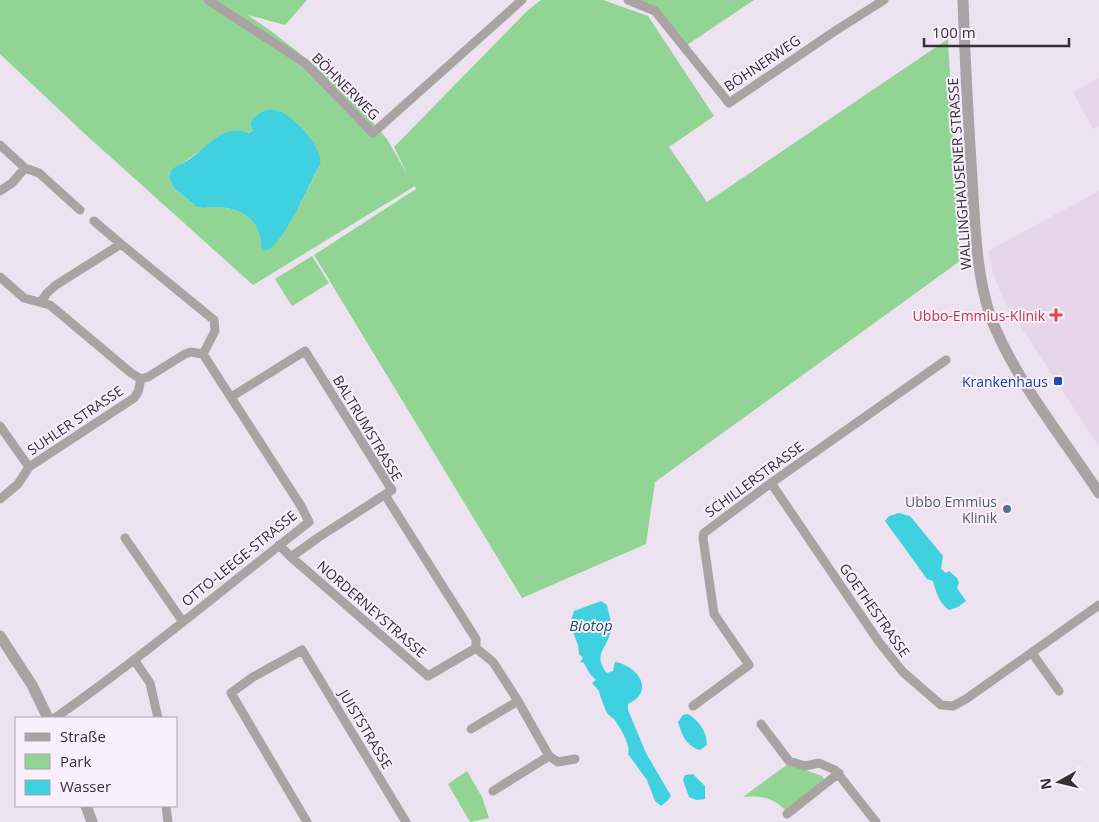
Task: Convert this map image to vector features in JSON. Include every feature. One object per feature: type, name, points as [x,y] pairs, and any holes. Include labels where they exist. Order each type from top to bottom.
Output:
[{"type":"street","name":"BÖHNERWEG","points":[[208,0],[305,63],[373,133],[522,0]]},
{"type":"street","name":"BÖHNERWEG","points":[[628,0],[655,11],[729,103],[884,0]]},
{"type":"street","name":"WALLINGHAUSENER STRASSE","points":[[963,0],[974,219],[982,286],[996,330],[1022,378],[1099,493]]},
{"type":"street","points":[[0,145],[25,168],[39,173],[80,210]]},
{"type":"street","points":[[0,190],[12,183],[25,168]]},
{"type":"street","points":[[0,278],[24,298],[50,305],[131,373],[141,379],[148,377],[185,354],[191,352],[203,354],[215,331],[214,320],[94,221]]},
{"type":"street","points":[[41,302],[56,285],[121,244]]},
{"type":"street","name":"BALTRUMSTRASSE","points":[[231,397],[305,352],[392,490],[291,557]]},
{"type":"street","name":"OTTO-LEEGE-STRASSE","points":[[56,717],[134,661],[309,522],[301,506],[203,354]]},
{"type":"street","name":"SCHILLERSTRASSE","points":[[693,706],[749,665],[714,614],[703,538],[704,533],[771,483],[946,360]]},
{"type":"street","name":"SUHLER STRASSE","points":[[0,499],[18,484],[29,467],[134,398],[138,392],[141,379]]},
{"type":"street","points":[[0,426],[29,467]]},
{"type":"street","name":"GOETHESTRASSE","points":[[771,483],[879,642],[903,672],[941,705],[953,706],[966,699],[1099,605]]},
{"type":"street","points":[[385,496],[476,639],[476,648],[493,662],[518,700],[549,756],[558,762],[575,759]]},
{"type":"street","points":[[309,522],[319,537]]},
{"type":"street","points":[[126,538],[183,622]]},
{"type":"street","name":"NORDERNEYSTRASSE","points":[[279,545],[428,676],[476,648]]},
{"type":"street","points":[[0,636],[32,685],[48,717]]},
{"type":"street","name":"JUISTSTRASSE","points":[[306,822],[231,692],[253,677],[302,650],[406,822]]},
{"type":"street","points":[[1032,653],[1059,691]]},
{"type":"street","points":[[134,661],[150,683],[158,717]]},
{"type":"street","points":[[471,729],[518,700]]},
{"type":"street","points":[[761,724],[789,762],[805,766],[820,764],[835,770],[876,822]]},
{"type":"street","points":[[493,791],[549,756]]},
{"type":"street","points":[[787,814],[839,774]]},
{"type":"street","points":[[86,807],[92,822]]},
{"type":"street","points":[[166,807],[168,822]]},
{"type":"shaded area","points":[[1099,78],[1099,126],[1093,129],[1073,92]]},
{"type":"shaded area","name":"Ubbo-Emmius-Klinik","points":[[1099,191],[1099,447],[1003,299],[994,276],[988,251]]},
{"type":"green space","points":[[0,0],[307,0],[285,25],[248,15],[344,89],[387,139],[407,174],[394,147],[527,11],[541,0],[603,0],[648,16],[714,116],[669,147],[707,202],[948,39],[960,261],[655,482],[646,544],[522,598],[314,255],[416,189],[415,186],[253,285],[85,134],[0,54]],"holes":[[[270,109],[281,113],[297,123],[308,137],[320,165],[299,206],[261,247],[258,230],[248,217],[226,208],[197,207],[174,188],[169,174],[207,146],[245,131],[250,133],[253,131],[250,124],[256,115]]]},
{"type":"green space","points":[[639,0],[754,0],[687,45]]},
{"type":"green space","points":[[312,256],[329,283],[292,306],[275,279]]},
{"type":"green space","points":[[788,764],[822,776],[825,781],[786,811],[777,803],[766,798],[743,797]]},
{"type":"green space","points":[[467,771],[482,797],[489,818],[470,822],[448,784]]},
{"type":"water","points":[[270,109],[285,114],[303,129],[318,152],[320,165],[288,226],[272,247],[265,251],[261,247],[258,230],[248,217],[226,208],[197,207],[174,188],[169,178],[174,168],[219,136],[232,131],[249,133],[253,131],[250,124],[253,118]]},
{"type":"water","points":[[899,513],[910,516],[943,556],[941,569],[946,573],[949,571],[957,578],[959,583],[957,588],[966,601],[958,607],[949,610],[940,601],[933,581],[927,579],[885,521],[889,516]]},
{"type":"water","name":"Biotop","points":[[601,601],[607,605],[611,626],[610,636],[601,655],[602,666],[607,673],[613,671],[615,662],[624,664],[637,674],[641,680],[641,693],[628,704],[628,710],[646,753],[671,796],[661,806],[655,801],[647,780],[628,754],[627,742],[623,733],[607,713],[599,691],[592,683],[596,680],[584,663],[580,662],[583,658],[579,654],[573,632],[568,632],[574,611]]},
{"type":"water","points":[[688,714],[699,723],[706,735],[707,745],[700,750],[688,743],[683,736],[678,722],[683,715]]},
{"type":"water","points":[[693,774],[705,786],[705,799],[696,800],[689,797],[683,780],[685,775]]},
{"type":"place","name":"Ubbo-Emmius-Klinik","points":[[1056,315]]},
{"type":"place","name":"Krankenhaus","points":[[1058,381]]},
{"type":"place","name":"Ubbo Emmius Klinik","points":[[1007,509]]}]
